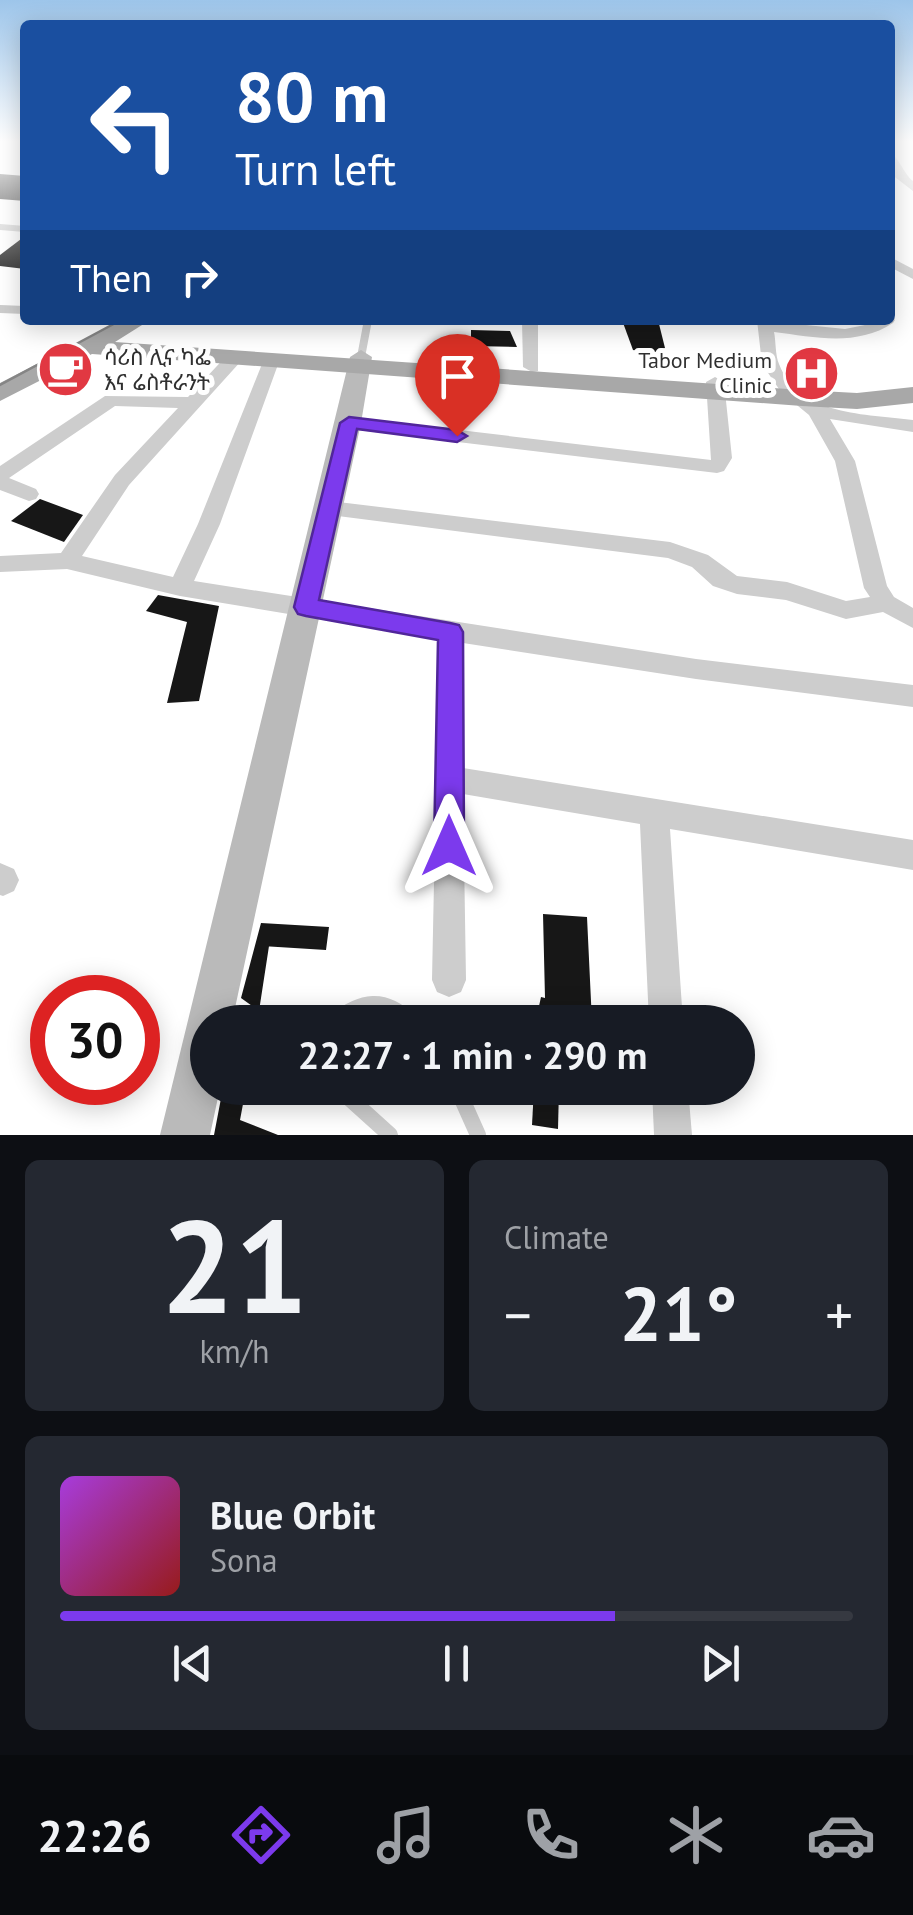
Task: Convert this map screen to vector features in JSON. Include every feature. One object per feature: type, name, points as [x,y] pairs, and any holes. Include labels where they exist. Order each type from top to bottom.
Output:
[{"type":"main road","points":[[0,370],[125,325]]},
{"type":"main road","points":[[99,334],[236,356],[532,367],[802,399],[858,401],[913,395]]},
{"type":"main road","points":[[0,393],[99,334],[361,361],[717,386]]},
{"type":"main road","points":[[802,399],[913,379]]},
{"type":"street","points":[[530,325],[532,367]]},
{"type":"street","points":[[765,325],[770,364],[802,399],[846,461],[870,574],[886,602],[913,620]]},
{"type":"street","points":[[780,325],[849,334],[873,330],[878,325]]},
{"type":"street","points":[[67,561],[122,480],[236,356]]},
{"type":"street","points":[[180,587],[209,524],[272,359]]},
{"type":"street","points":[[215,1005],[361,361]]},
{"type":"street","points":[[349,423],[717,467],[722,458],[717,386]]},
{"type":"street","points":[[802,399],[913,426]]},
{"type":"street","points":[[29,494],[0,479],[111,400],[196,403]]},
{"type":"street","points":[[330,508],[670,550],[700,560],[722,580],[737,586],[787,591],[846,610],[886,602]]},
{"type":"street","points":[[0,579],[9,563],[67,561],[180,587],[450,632],[913,696]]},
{"type":"street","points":[[449,980],[450,632]]},
{"type":"street","points":[[450,780],[913,855]]},
{"type":"street","points":[[654,815],[665,1005]]},
{"type":"street","points":[[185,1135],[192,1105]]},
{"type":"street","points":[[671,1105],[673,1135]]},
{"type":"lane","points":[[361,361],[367,325]]},
{"type":"lane","points":[[357,1005],[368,1000],[390,1005]]},
{"type":"lane","points":[[357,1105],[390,1135]]},
{"type":"lane","points":[[467,1105],[478,1135]]},
{"type":"building","points":[[0,195],[20,195],[20,201],[0,199]]},
{"type":"building","points":[[20,240],[20,268],[0,266],[0,255]]},
{"type":"building","points":[[624,325],[659,325],[665,348],[650,354],[633,350]]},
{"type":"building","points":[[471,330],[510,331],[517,347],[471,346]]},
{"type":"building","points":[[40,499],[83,515],[64,542],[11,521]]},
{"type":"building","points":[[158,595],[219,606],[199,701],[167,703],[187,622],[146,611]]},
{"type":"building","points":[[543,914],[587,917],[591,1005],[539,1005],[541,997],[545,998]]},
{"type":"building","points":[[261,923],[329,927],[326,950],[269,946],[260,1005],[251,1005],[241,998]]},
{"type":"building","points":[[220,1105],[243,1105],[240,1120],[278,1135],[214,1135]]},
{"type":"building","points":[[533,1105],[559,1105],[558,1129],[532,1125]]},
{"type":"tram line","points":[[0,385],[112,325]]},
{"type":"place","name":"ሳሪስ ሊና ካፌ እና ሬስቶራንት","points":[[65,370]]},
{"type":"place","name":"Tabor Medium Clinic","points":[[811,373]]},
{"type":"route","points":[[449,846],[450,632],[306,607],[349,423],[457,436]]}]
